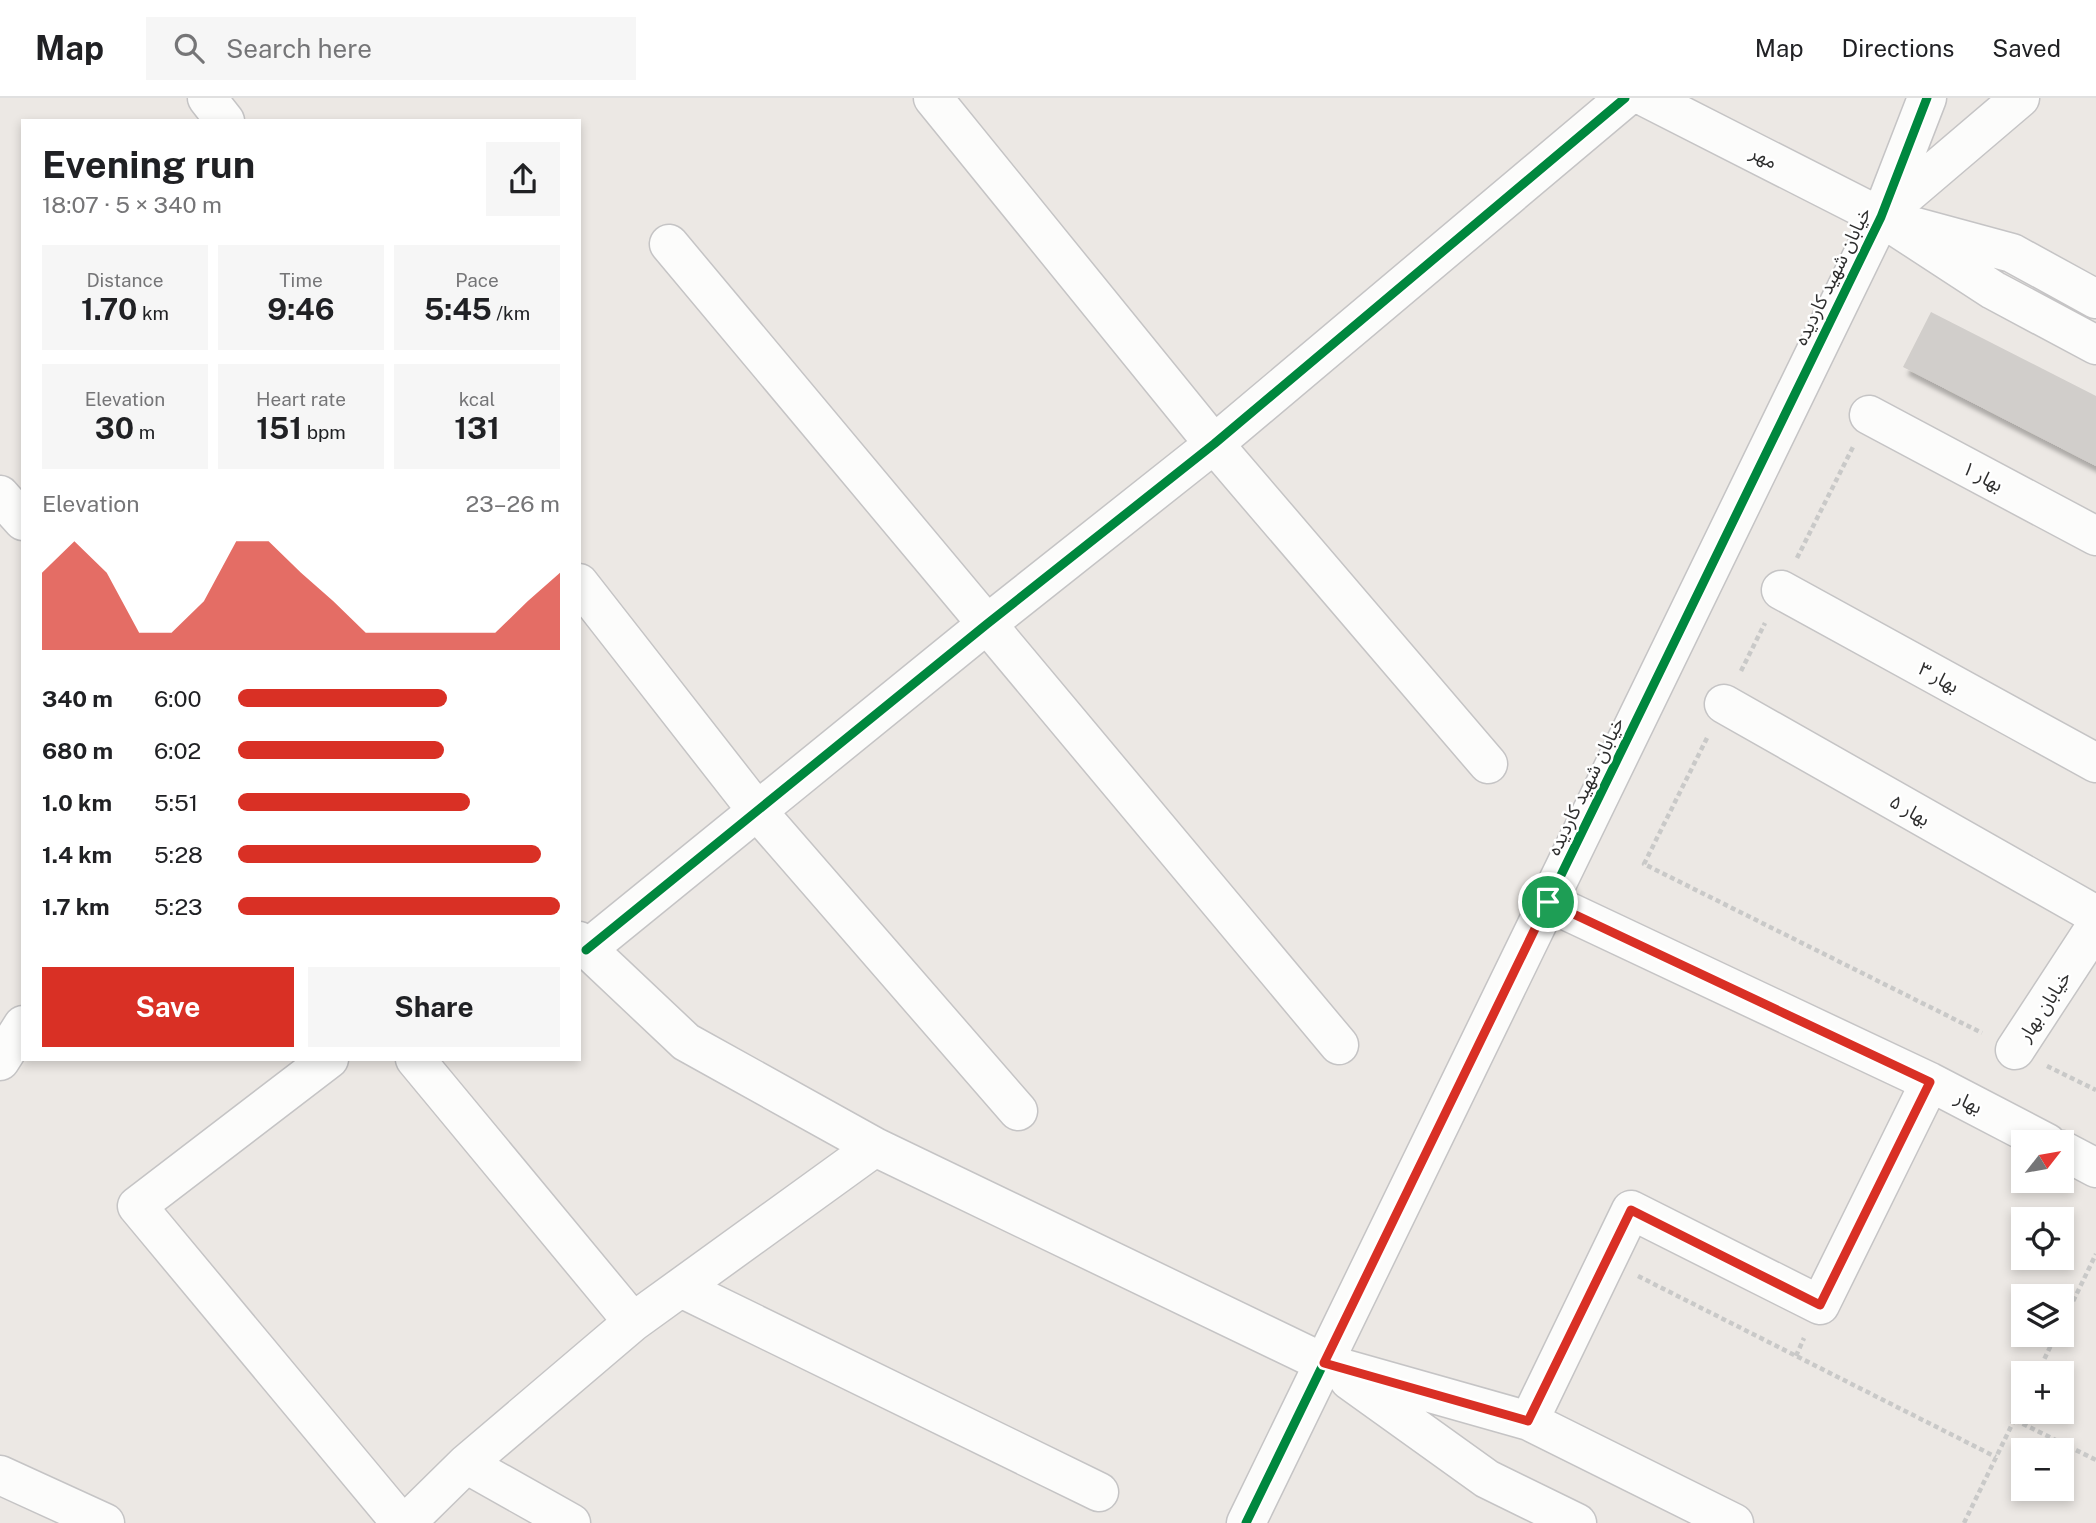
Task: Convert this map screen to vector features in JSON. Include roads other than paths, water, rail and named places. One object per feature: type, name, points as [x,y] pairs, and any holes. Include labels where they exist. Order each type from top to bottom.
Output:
[{"type":"street","points":[[207,98],[223,119]]},
{"type":"street","points":[[933,98],[1214,444],[1488,764]]},
{"type":"street","points":[[1577,1523],[1487,1479],[1324,1363],[875,1147],[686,1042],[583,945],[758,812],[987,624],[1214,444],[1625,98]]},
{"type":"street","name":"مهر","points":[[1647,98],[1881,217],[1993,290],[2096,345]]},
{"type":"street","name":"خیابان شهید کاردیده","points":[[1246,1523],[1881,217],[1927,98]]},
{"type":"street","points":[[1881,217],[2020,98]]},
{"type":"street","name":"مهر","points":[[1881,217],[2012,253],[2096,299]]},
{"type":"street","points":[[669,244],[1339,1045]]},
{"type":"street","name":"بهار ۱","points":[[1869,415],[2096,536]]},
{"type":"street","points":[[0,495],[21,519]]},
{"type":"street","points":[[581,586],[758,812],[1018,1111]]},
{"type":"street","name":"بهار ۳","points":[[1781,590],[2096,763]]},
{"type":"street","name":"بهار ۵","points":[[1724,704],[2096,915]]},
{"type":"street","name":"بهار","points":[[1548,902],[1930,1082],[2022,1130]]},
{"type":"street","name":"خیابان بهار","points":[[2015,1050],[2096,926]]},
{"type":"street","points":[[0,1061],[21,1028]]},
{"type":"street","points":[[327,1061],[138,1206],[404,1523],[466,1464],[633,1322],[875,1147]]},
{"type":"street","points":[[417,1061],[633,1322]]},
{"type":"street","points":[[1528,1421],[1631,1210],[1820,1305],[1930,1082]]},
{"type":"street","points":[[2074,1156],[2096,1168]]},
{"type":"street","points":[[681,1288],[1100,1492]]},
{"type":"street","points":[[1324,1363],[1528,1421],[1734,1523]]},
{"type":"street","points":[[466,1464],[570,1523]]},
{"type":"street","points":[[0,1475],[105,1523]]}]
